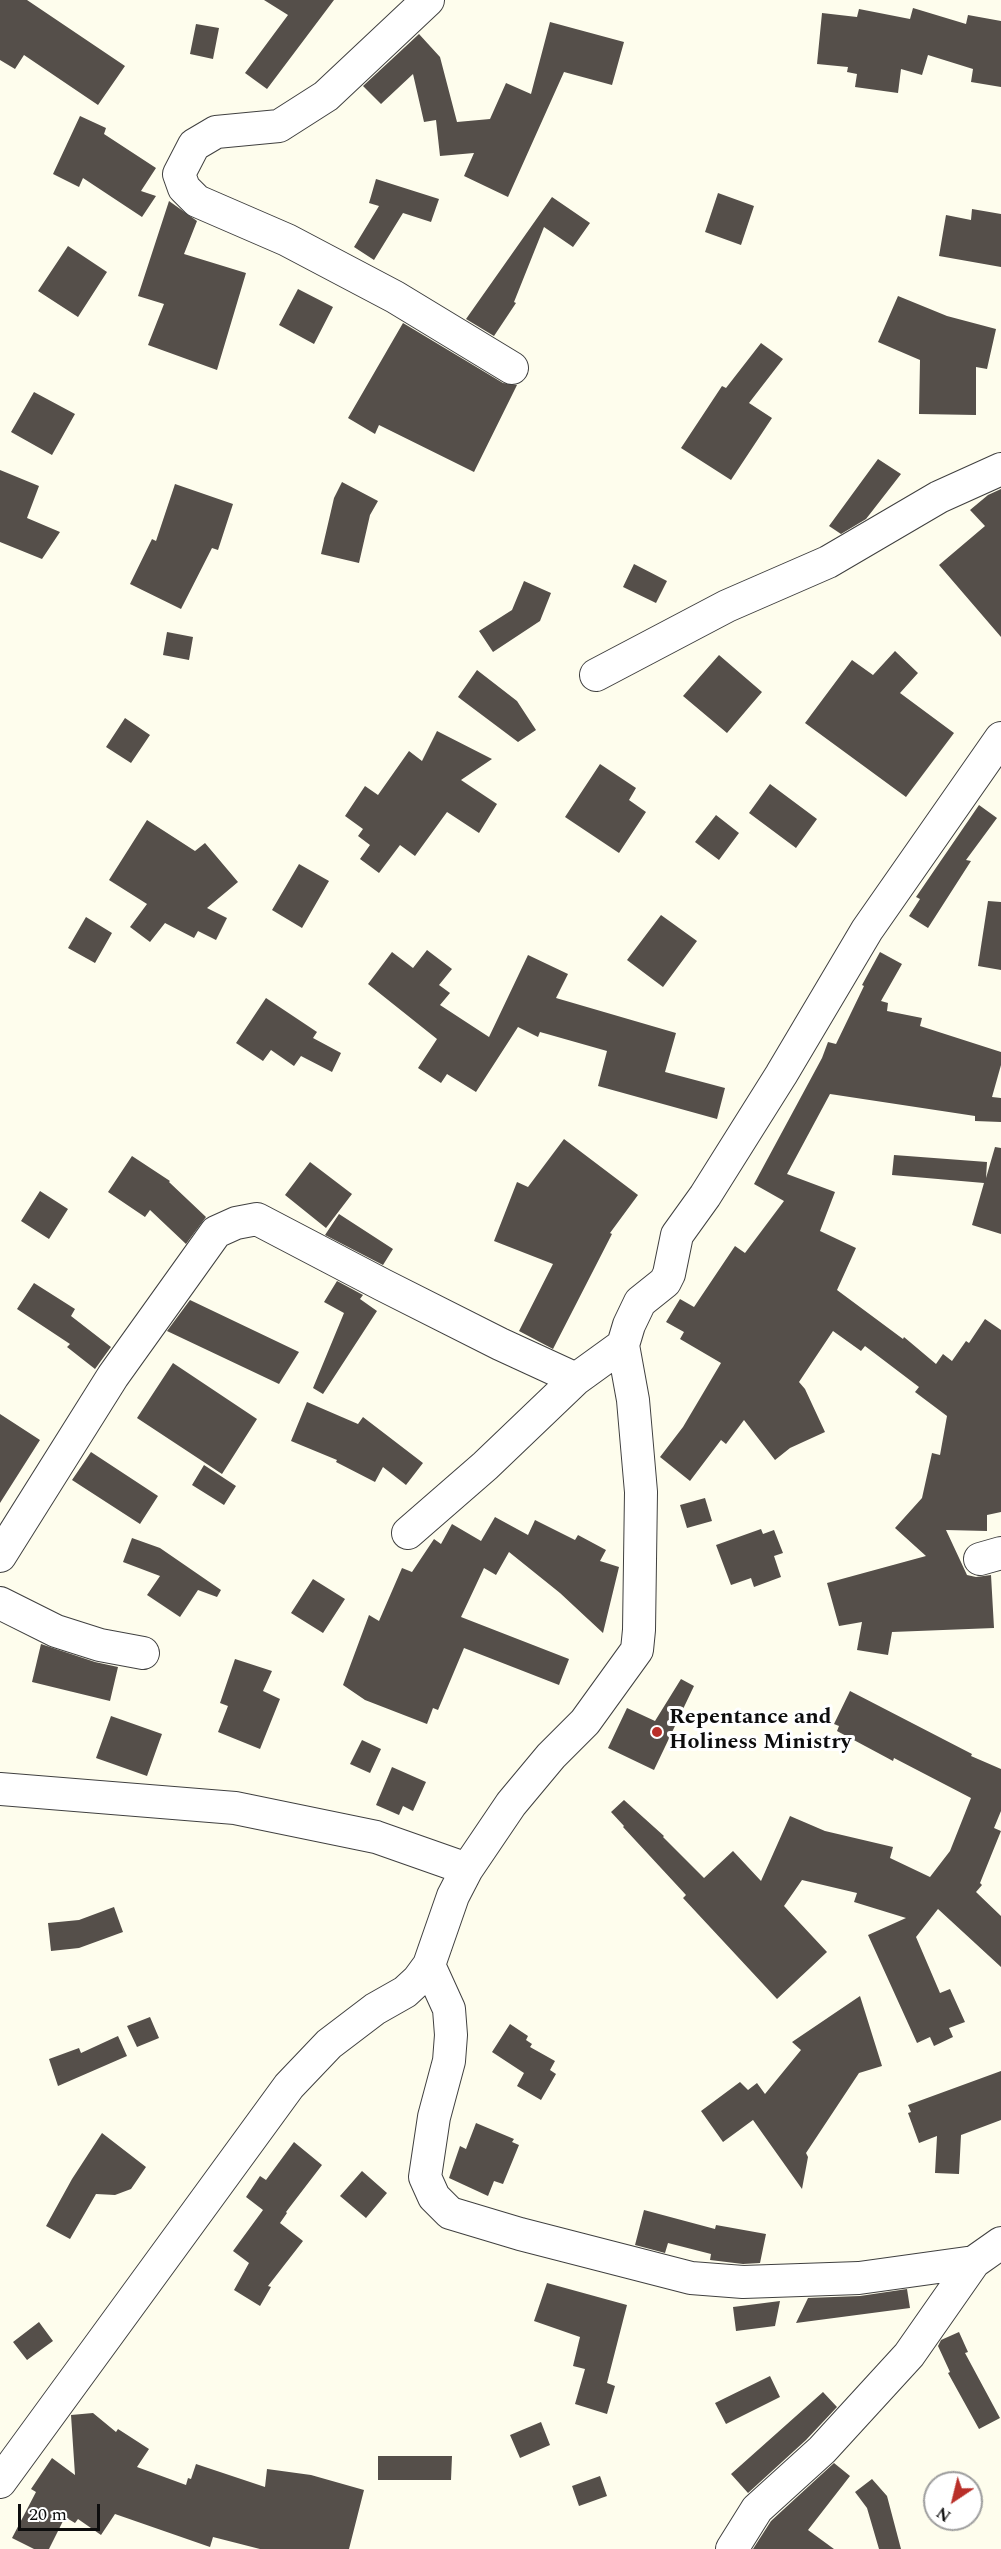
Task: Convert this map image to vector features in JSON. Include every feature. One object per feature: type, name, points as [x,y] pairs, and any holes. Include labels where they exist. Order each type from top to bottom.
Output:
[{"type":"street","points":[[422,2],[326,96],[279,126],[216,132],[194,145],[179,174],[184,188],[197,201],[297,245],[395,297],[512,368]]},
{"type":"street","points":[[596,675],[727,606],[828,562],[939,497],[1001,469]]},
{"type":"street","points":[[0,2482],[289,2086],[328,2044],[375,2009],[405,1992],[429,1965],[453,1896],[467,1869],[511,1804],[551,1756],[585,1722],[637,1650],[641,1492],[633,1400],[623,1345],[640,1302],[659,1288],[669,1274],[677,1235],[705,1196],[775,1085],[867,930],[1001,738]]},
{"type":"street","points":[[0,1556],[113,1376],[216,1232],[236,1223],[257,1219],[415,1301],[576,1379]]},
{"type":"street","points":[[408,1533],[485,1466],[576,1379],[623,1345]]},
{"type":"street","points":[[0,1603],[56,1631],[100,1645],[143,1653]]},
{"type":"street","points":[[0,1789],[235,1808],[376,1837],[467,1869]]},
{"type":"street","points":[[429,1965],[449,2009],[450,2035],[449,2061],[434,2117],[425,2177],[434,2197],[450,2212],[520,2234],[691,2278],[743,2283],[859,2278],[974,2262]]},
{"type":"street","points":[[732,2549],[757,2509],[822,2450],[909,2355],[974,2262],[1001,2243]]},
{"type":"building","points":[[0,0],[27,0],[125,66],[98,105],[24,55],[15,69],[0,60]]},
{"type":"building","points":[[264,0],[334,0],[267,89],[245,73],[288,15]]},
{"type":"building","points":[[913,8],[966,24],[968,15],[1001,21],[1001,87],[971,82],[973,69],[928,55],[922,75],[901,69],[898,93],[855,87],[857,74],[847,72],[848,67],[817,64],[822,13],[857,17],[859,9],[910,19]]},
{"type":"building","points":[[550,22],[624,42],[612,85],[564,72],[508,197],[464,176],[474,153],[440,156],[436,120],[424,122],[413,74],[381,104],[363,86],[419,34],[440,57],[457,122],[490,119],[506,83],[531,94]]},
{"type":"building","points":[[196,24],[219,28],[213,59],[190,54]]},
{"type":"building","points":[[80,116],[106,128],[104,134],[156,168],[141,191],[156,196],[142,217],[83,178],[79,187],[53,174]]},
{"type":"building","points":[[376,179],[439,199],[431,222],[403,213],[374,260],[354,247],[379,206],[369,203]]},
{"type":"building","points":[[718,193],[754,206],[741,245],[705,232]]},
{"type":"building","points":[[552,197],[590,223],[573,247],[544,227],[514,302],[516,303],[494,336],[466,319]]},
{"type":"building","points":[[169,201],[197,221],[184,254],[246,273],[217,370],[148,345],[164,304],[138,296]]},
{"type":"building","points":[[972,209],[1001,214],[1001,267],[939,256],[946,215],[971,220]]},
{"type":"building","points":[[68,246],[107,272],[78,317],[38,291]]},
{"type":"building","points":[[298,289],[333,307],[314,344],[279,325]]},
{"type":"building","points":[[898,296],[947,316],[996,329],[987,369],[976,367],[976,415],[919,414],[920,360],[878,342]]},
{"type":"building","points":[[403,323],[503,383],[517,385],[474,472],[379,425],[375,434],[348,418]]},
{"type":"building","points":[[761,343],[783,359],[749,403],[772,418],[731,480],[681,448],[722,386],[726,388]]},
{"type":"building","points":[[34,392],[75,414],[52,455],[11,432]]},
{"type":"building","points":[[878,459],[901,474],[866,519],[841,534],[829,526]]},
{"type":"building","points":[[0,470],[39,486],[27,518],[60,532],[42,559],[0,542]]},
{"type":"building","points":[[342,482],[378,501],[370,515],[359,563],[321,554],[334,498]]},
{"type":"building","points":[[175,484],[233,504],[218,550],[212,548],[181,609],[130,584],[152,539],[156,541]]},
{"type":"building","points":[[1001,489],[1001,637],[939,565],[985,526],[970,510],[988,495]]},
{"type":"building","points":[[634,564],[667,581],[656,603],[623,587]]},
{"type":"building","points":[[524,581],[551,593],[540,621],[493,652],[479,631],[512,610]]},
{"type":"building","points":[[167,632],[193,637],[189,660],[163,655]]},
{"type":"building","points":[[895,651],[918,673],[900,693],[954,733],[906,797],[805,723],[852,660],[873,675]]},
{"type":"building","points":[[719,655],[762,692],[727,733],[683,696]]},
{"type":"building","points":[[477,670],[517,701],[536,730],[518,742],[458,697]]},
{"type":"building","points":[[125,718],[150,735],[131,763],[106,747]]},
{"type":"building","points":[[437,731],[492,759],[461,780],[497,804],[479,833],[447,812],[415,856],[400,845],[379,873],[360,859],[370,845],[358,836],[363,829],[345,816],[365,786],[378,795],[409,751],[422,761]]},
{"type":"building","points":[[600,764],[636,788],[629,800],[646,812],[619,853],[565,817]]},
{"type":"building","points":[[770,784],[817,819],[796,848],[749,813]]},
{"type":"building","points":[[979,805],[997,818],[966,860],[971,861],[928,928],[909,916],[920,899],[916,897]]},
{"type":"building","points":[[716,815],[739,833],[719,860],[695,842]]},
{"type":"building","points":[[147,820],[195,851],[205,843],[238,882],[207,908],[227,918],[216,940],[198,931],[194,938],[165,923],[150,942],[130,927],[147,904],[109,880]]},
{"type":"building","points":[[299,864],[329,881],[302,928],[272,910]]},
{"type":"building","points":[[988,901],[1001,902],[1001,970],[978,966]]},
{"type":"building","points":[[661,915],[697,941],[663,987],[627,960]]},
{"type":"building","points":[[86,917],[112,933],[95,963],[68,948]]},
{"type":"building","points":[[427,950],[452,969],[439,985],[450,993],[440,1005],[489,1037],[528,955],[568,974],[556,998],[676,1033],[665,1072],[725,1088],[717,1119],[598,1086],[607,1051],[540,1032],[538,1037],[518,1027],[476,1092],[447,1074],[441,1083],[418,1068],[437,1039],[368,984],[392,952],[413,968]]},
{"type":"building","points":[[880,952],[902,964],[881,1001],[888,1003],[887,1011],[922,1018],[920,1026],[1001,1052],[1001,1065],[992,1097],[1001,1098],[1001,1122],[975,1121],[975,1116],[830,1094],[787,1174],[835,1192],[820,1231],[856,1248],[837,1290],[903,1339],[904,1337],[936,1364],[943,1354],[952,1361],[966,1341],[969,1343],[985,1319],[1001,1330],[1001,1512],[987,1515],[987,1531],[946,1530],[967,1575],[976,1577],[991,1575],[994,1628],[892,1632],[888,1655],[857,1650],[862,1622],[839,1626],[827,1583],[926,1556],[895,1528],[922,1498],[932,1453],[940,1455],[947,1416],[915,1392],[919,1387],[865,1346],[861,1351],[833,1331],[799,1382],[805,1389],[825,1432],[790,1448],[775,1460],[744,1420],[726,1444],[721,1440],[690,1481],[660,1457],[683,1427],[721,1363],[680,1339],[684,1332],[666,1322],[680,1299],[694,1307],[735,1246],[745,1253],[784,1201],[754,1184],[822,1058],[828,1042],[836,1044],[864,986],[862,985]]},
{"type":"building","points":[[266,998],[317,1032],[313,1038],[341,1053],[332,1072],[301,1056],[294,1066],[271,1050],[263,1061],[236,1043]]},
{"type":"building","points":[[564,1139],[638,1195],[610,1233],[612,1234],[553,1349],[519,1331],[553,1264],[494,1241],[517,1182],[528,1187]]},
{"type":"building","points":[[995,1147],[1001,1148],[1001,1234],[972,1225],[984,1183],[892,1175],[894,1155],[987,1162],[986,1178]]},
{"type":"building","points":[[132,1156],[170,1181],[206,1217],[186,1244],[150,1210],[145,1217],[108,1192]]},
{"type":"building","points":[[310,1162],[352,1194],[326,1228],[285,1195]]},
{"type":"building","points":[[40,1191],[68,1209],[49,1239],[21,1221]]},
{"type":"building","points":[[339,1214],[393,1249],[383,1265],[325,1235]]},
{"type":"building","points":[[337,1281],[363,1295],[360,1299],[377,1311],[323,1394],[313,1388],[344,1313],[324,1302]]},
{"type":"building","points":[[34,1283],[75,1309],[71,1316],[111,1347],[95,1369],[67,1347],[70,1344],[17,1309]]},
{"type":"building","points":[[190,1300],[299,1352],[279,1384],[167,1331]]},
{"type":"building","points":[[173,1363],[257,1419],[222,1474],[137,1418]]},
{"type":"building","points":[[307,1402],[358,1424],[363,1417],[423,1463],[406,1485],[383,1467],[375,1482],[336,1462],[337,1460],[291,1441]]},
{"type":"building","points":[[0,1414],[40,1440],[0,1503]]},
{"type":"building","points":[[91,1452],[158,1496],[140,1524],[72,1480]]},
{"type":"building","points":[[204,1465],[236,1486],[224,1505],[192,1485]]},
{"type":"building","points":[[705,1498],[712,1521],[687,1528],[680,1505]]},
{"type":"building","points":[[495,1517],[528,1535],[535,1520],[575,1540],[578,1535],[606,1550],[600,1561],[619,1567],[603,1633],[560,1593],[509,1552],[496,1575],[484,1568],[461,1617],[569,1659],[559,1685],[464,1648],[438,1710],[433,1708],[427,1724],[365,1700],[343,1685],[369,1615],[379,1621],[402,1568],[412,1572],[434,1539],[441,1544],[452,1524],[481,1541]]},
{"type":"building","points":[[761,1529],[763,1534],[774,1530],[783,1553],[774,1556],[781,1577],[754,1587],[751,1578],[731,1585],[716,1545]]},
{"type":"building","points":[[132,1538],[160,1548],[221,1590],[217,1597],[198,1590],[180,1617],[147,1595],[160,1576],[123,1562]]},
{"type":"building","points":[[313,1579],[345,1599],[323,1633],[291,1613]]},
{"type":"building","points":[[41,1644],[118,1667],[110,1701],[32,1682]]},
{"type":"building","points":[[235,1659],[272,1671],[263,1691],[280,1699],[260,1749],[218,1732],[228,1706],[220,1703]]},
{"type":"building","points":[[681,1679],[694,1686],[654,1770],[608,1748],[627,1708],[655,1721]]},
{"type":"building","points":[[850,1691],[972,1754],[971,1756],[1001,1769],[1001,1811],[994,1828],[1001,1831],[980,1883],[982,1885],[976,1892],[1001,1916],[1001,1967],[938,1909],[916,1937],[940,1993],[950,1989],[965,2022],[949,2028],[953,2037],[934,2046],[930,2037],[917,2043],[868,1935],[906,1918],[854,1902],[857,1893],[802,1880],[784,1906],[827,1952],[777,1999],[683,1898],[686,1895],[611,1812],[624,1800],[664,1836],[704,1878],[733,1851],[761,1881],[790,1816],[825,1831],[893,1847],[890,1858],[930,1877],[950,1851],[971,1798],[837,1731],[839,1726],[834,1724]]},
{"type":"building","points":[[111,1716],[162,1734],[147,1776],[96,1758]]},
{"type":"building","points":[[362,1740],[381,1749],[370,1773],[350,1764]]},
{"type":"building","points":[[392,1767],[426,1782],[413,1811],[403,1806],[399,1815],[376,1805]]},
{"type":"building","points":[[114,1907],[123,1932],[79,1948],[51,1951],[48,1923],[79,1920]]},
{"type":"building","points":[[860,1996],[882,2066],[859,2073],[806,2153],[808,2157],[802,2189],[753,2120],[723,2142],[701,2111],[740,2082],[748,2090],[757,2083],[765,2094],[801,2050],[792,2042]]},
{"type":"building","points":[[150,2017],[159,2038],[137,2047],[127,2026]]},
{"type":"building","points":[[510,2024],[528,2036],[526,2040],[532,2044],[530,2047],[555,2061],[550,2070],[556,2074],[541,2100],[517,2086],[524,2073],[492,2052]]},
{"type":"building","points":[[118,2036],[127,2056],[58,2086],[49,2059],[79,2048],[81,2053]]},
{"type":"building","points":[[1001,2071],[1001,2120],[961,2135],[959,2174],[935,2173],[937,2136],[919,2143],[908,2113],[911,2112],[908,2105]]},
{"type":"building","points":[[476,2123],[514,2139],[512,2142],[519,2145],[503,2184],[494,2181],[488,2196],[449,2178],[460,2146],[466,2149]]},
{"type":"building","points":[[102,2133],[146,2167],[131,2189],[115,2195],[96,2194],[70,2239],[46,2226],[72,2179]]},
{"type":"building","points":[[294,2142],[322,2165],[280,2223],[303,2241],[268,2286],[271,2287],[260,2306],[234,2290],[249,2263],[233,2251],[263,2210],[246,2197],[260,2176],[266,2180]]},
{"type":"building","points":[[362,2171],[387,2193],[366,2218],[340,2196]]},
{"type":"building","points":[[644,2210],[715,2229],[716,2225],[766,2234],[760,2263],[743,2264],[710,2260],[711,2254],[668,2243],[665,2253],[635,2245]]},
{"type":"building","points":[[547,2283],[627,2305],[607,2383],[615,2386],[607,2414],[575,2404],[585,2369],[573,2366],[580,2337],[534,2321]]},
{"type":"building","points":[[907,2289],[910,2308],[796,2323],[808,2298],[860,2296]]},
{"type":"building","points":[[780,2301],[775,2326],[736,2331],[733,2307]]},
{"type":"building","points":[[39,2322],[53,2341],[27,2360],[13,2342]]},
{"type":"building","points":[[959,2332],[968,2352],[965,2353],[1000,2418],[979,2429],[948,2373],[950,2372],[938,2346],[941,2340]]},
{"type":"building","points":[[770,2376],[780,2397],[726,2424],[715,2403]]},
{"type":"building","points":[[823,2392],[837,2407],[806,2440],[748,2493],[731,2474]]},
{"type":"building","points":[[93,2413],[116,2432],[118,2429],[149,2449],[137,2467],[186,2485],[188,2478],[191,2479],[196,2464],[265,2487],[267,2469],[311,2475],[364,2490],[349,2549],[260,2549],[213,2537],[210,2547],[115,2514],[101,2535],[78,2519],[75,2523],[65,2517],[49,2549],[34,2549],[12,2538],[36,2492],[31,2489],[52,2458],[75,2475],[71,2415]]},
{"type":"building","points":[[541,2422],[550,2445],[520,2458],[510,2435]]},
{"type":"building","points":[[378,2456],[452,2456],[451,2480],[378,2480]]},
{"type":"building","points":[[834,2463],[850,2476],[808,2530],[834,2549],[753,2549],[771,2521]]},
{"type":"building","points":[[600,2476],[607,2496],[579,2506],[572,2486]]},
{"type":"building","points":[[872,2479],[887,2496],[901,2549],[879,2549],[867,2508],[855,2492]]},
{"type":"place","name":"Repentance and Holiness Ministry","points":[[657,1732]]}]
